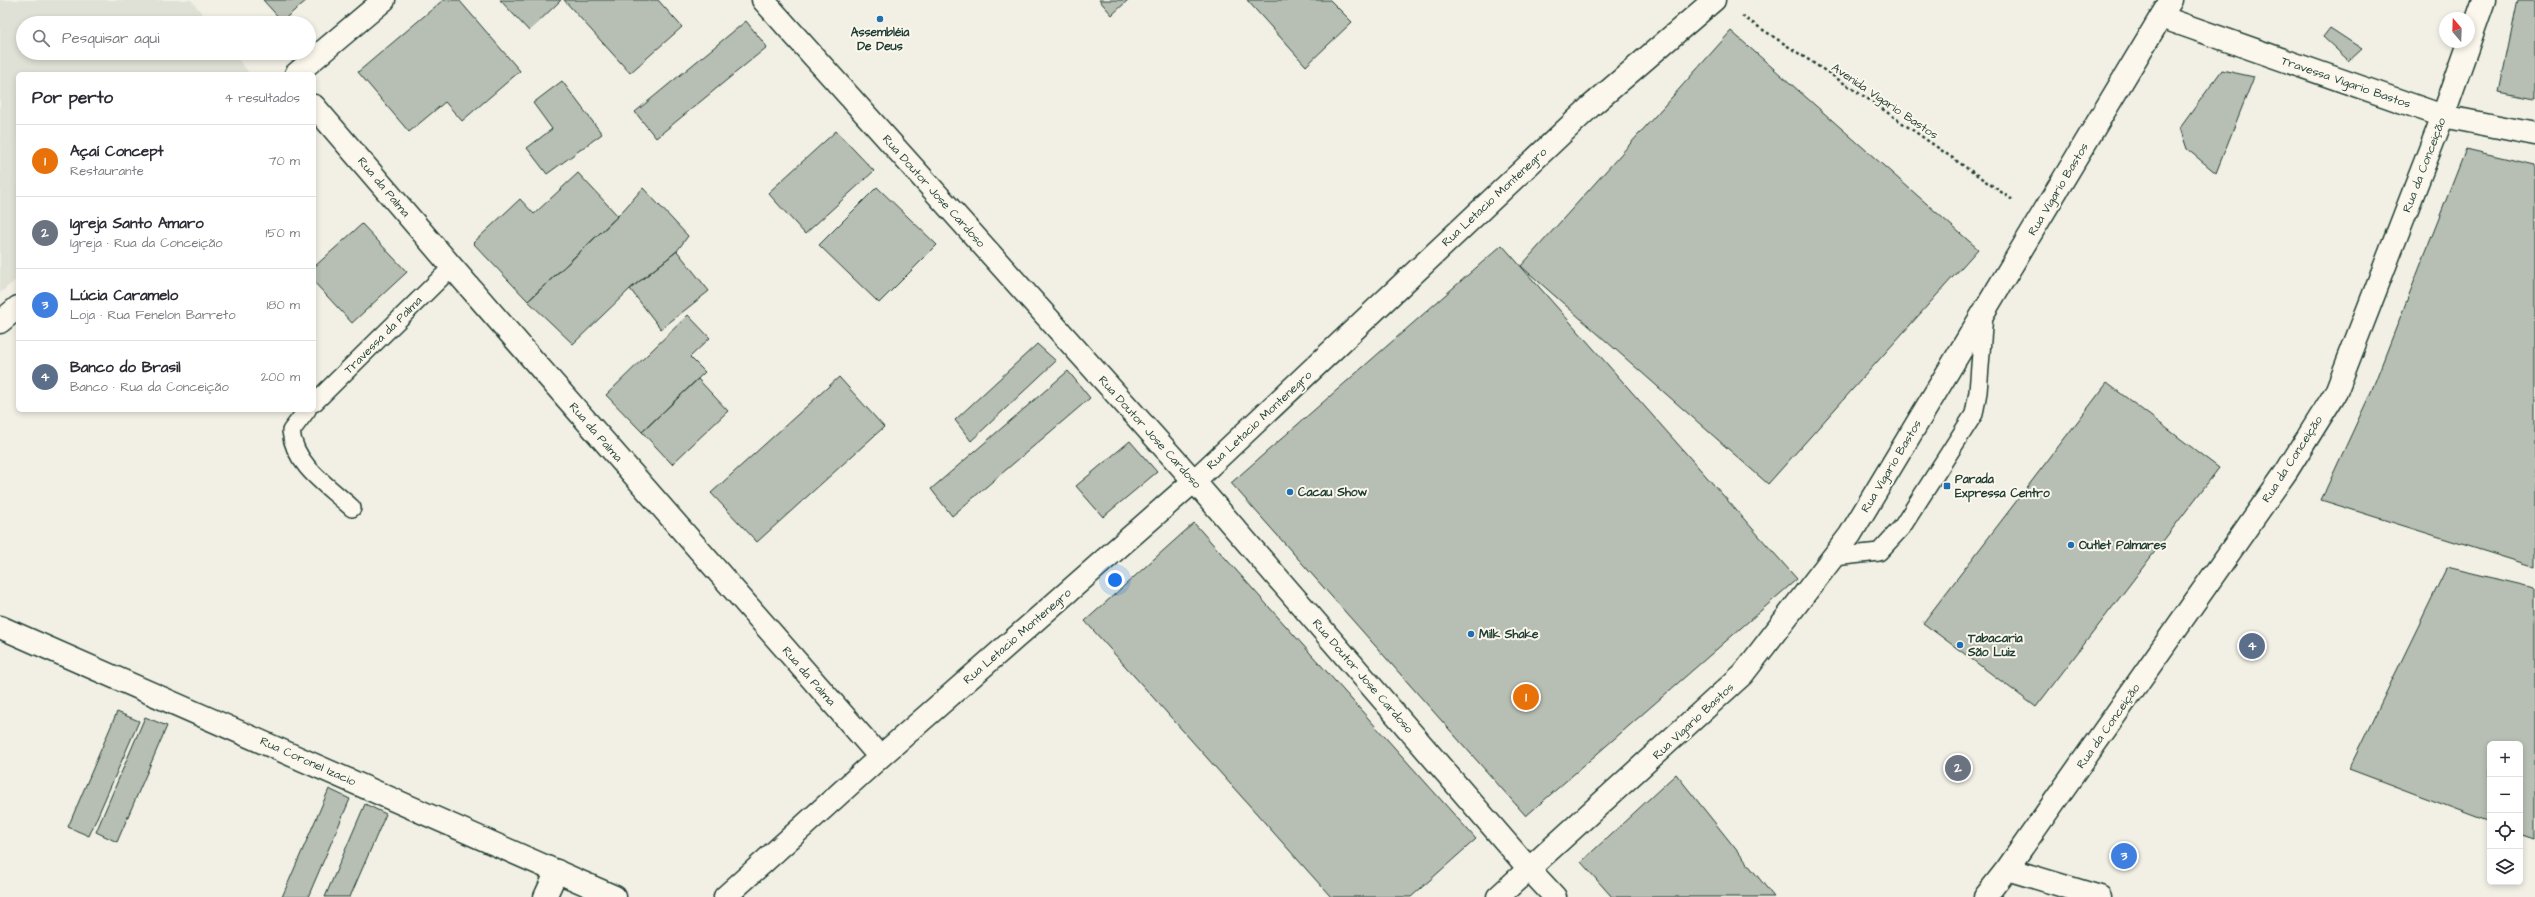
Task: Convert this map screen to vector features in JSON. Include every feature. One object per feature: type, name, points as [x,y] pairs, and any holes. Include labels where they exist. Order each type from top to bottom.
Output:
[{"type":"street","points":[[316,57],[384,0]]},
{"type":"street","name":"Rua Doutor Jose Cardoso","points":[[763,0],[1194,481],[1555,897]]},
{"type":"street","name":"Rua Letacio Montenegro","points":[[726,897],[880,757],[1194,481],[1591,106],[1714,0]]},
{"type":"street","name":"Rua da Conceição","points":[[1985,897],[2007,869],[2286,472],[2336,392],[2443,116],[2484,0]]},
{"type":"street","name":"Travessa Vigario Bastos","points":[[2166,9],[2443,116],[2535,134]]},
{"type":"street","name":"Rua Vigario Bastos","points":[[1498,897],[1530,870],[1743,674],[1834,557],[1850,535],[2166,9]]},
{"type":"street","points":[[298,72],[313,60]]},
{"type":"street","name":"Rua da Palma","points":[[316,108],[452,267],[880,757]]},
{"type":"street","points":[[0,322],[16,309]]},
{"type":"street","name":"Rua Coronel Izacio","points":[[0,627],[557,870],[615,897]]},
{"type":"street","points":[[2007,869],[2100,897]]},
{"type":"street","points":[[545,897],[557,870]]},
{"type":"lane","name":"Travessa da Palma","points":[[316,401],[452,267]]},
{"type":"lane","points":[[1834,557],[1879,552],[1902,527],[1974,414],[1978,392],[1984,312]]},
{"type":"lane","points":[[305,412],[291,431],[292,445],[301,461],[352,508]]},
{"type":"path","name":"Avenida Vigario Bastos","points":[[1738,13],[1871,101],[2040,219]]},
{"type":"shaded area","points":[[0,0],[191,0],[204,16],[16,16],[16,60],[239,60],[248,72],[16,72],[16,280],[0,293]]},
{"type":"building","points":[[263,0],[307,0],[288,16],[277,16]]},
{"type":"building","points":[[443,0],[459,0],[520,71],[462,121],[445,102],[409,132],[358,72]]},
{"type":"building","points":[[500,0],[561,0],[529,31]]},
{"type":"building","points":[[564,0],[658,0],[682,27],[630,73]]},
{"type":"building","points":[[1099,0],[1128,0],[1112,15]]},
{"type":"building","points":[[1247,0],[1330,0],[1352,22],[1306,66]]},
{"type":"building","points":[[2518,0],[2535,0],[2535,99],[2499,92]]},
{"type":"building","points":[[746,21],[767,47],[656,138],[635,112]]},
{"type":"building","points":[[2330,28],[2362,49],[2349,61],[2323,37]]},
{"type":"building","points":[[1731,31],[1978,249],[1768,484],[1521,266]]},
{"type":"building","points":[[2222,70],[2254,77],[2216,173],[2187,149],[2180,128]]},
{"type":"building","points":[[562,81],[602,134],[547,174],[527,148],[552,129],[533,103]]},
{"type":"building","points":[[836,131],[874,171],[805,234],[768,193]]},
{"type":"building","points":[[2466,149],[2535,165],[2535,567],[2321,500],[2371,392]]},
{"type":"building","points":[[578,173],[618,216],[528,301],[473,243],[520,199],[534,214]]},
{"type":"building","points":[[877,187],[937,245],[879,303],[819,245]]},
{"type":"building","points":[[643,188],[688,236],[677,251],[630,289],[573,344],[528,301],[618,216]]},
{"type":"building","points":[[362,224],[407,272],[352,323],[316,284],[316,265]]},
{"type":"building","points":[[1502,245],[1797,579],[1526,816],[1231,483]]},
{"type":"building","points":[[677,251],[709,291],[661,329],[630,289]]},
{"type":"building","points":[[688,315],[710,338],[690,357],[705,372],[642,432],[606,395]]},
{"type":"building","points":[[1037,344],[1056,361],[971,441],[955,420]]},
{"type":"building","points":[[1068,371],[1090,398],[952,516],[931,489]]},
{"type":"building","points":[[839,377],[884,427],[757,542],[711,493]]},
{"type":"building","points":[[698,379],[728,411],[672,464],[642,432]]},
{"type":"building","name":"Outlet Palmares","points":[[2107,383],[2219,468],[2036,707],[1923,623]]},
{"type":"building","points":[[1130,441],[1157,472],[1103,517],[1076,486]]},
{"type":"building","points":[[1194,523],[1476,839],[1411,897],[1331,897],[1085,621]]},
{"type":"building","points":[[2447,567],[2535,588],[2535,839],[2523,835],[2523,741],[2487,741],[2487,821],[2349,769]]},
{"type":"building","points":[[117,712],[139,721],[89,836],[68,827]]},
{"type":"building","points":[[145,717],[167,726],[117,842],[96,832]]},
{"type":"building","points":[[1676,774],[1774,897],[1612,897],[1581,862]]},
{"type":"building","points":[[329,789],[350,799],[308,897],[282,897]]},
{"type":"building","points":[[365,804],[386,814],[350,897],[325,897]]},
{"type":"place","name":"Assembléia De Deus","points":[[880,19]]},
{"type":"place","name":"Parada Expressa Centro","points":[[1947,486]]},
{"type":"place","name":"Cacau Show","points":[[1290,492]]},
{"type":"place","name":"Outlet Palmares","points":[[2071,545]]},
{"type":"place","name":"Milk Shake","points":[[1471,634]]},
{"type":"place","name":"Tabacaria São Luiz","points":[[1960,645]]},
{"type":"place","name":"Banco do Brasil","points":[[2252,646]]},
{"type":"place","name":"Açaí Concept","points":[[1526,697]]},
{"type":"place","name":"Igreja Santo Amaro","points":[[1958,768]]},
{"type":"place","name":"Lúcia Caramelo","points":[[2124,856]]}]
